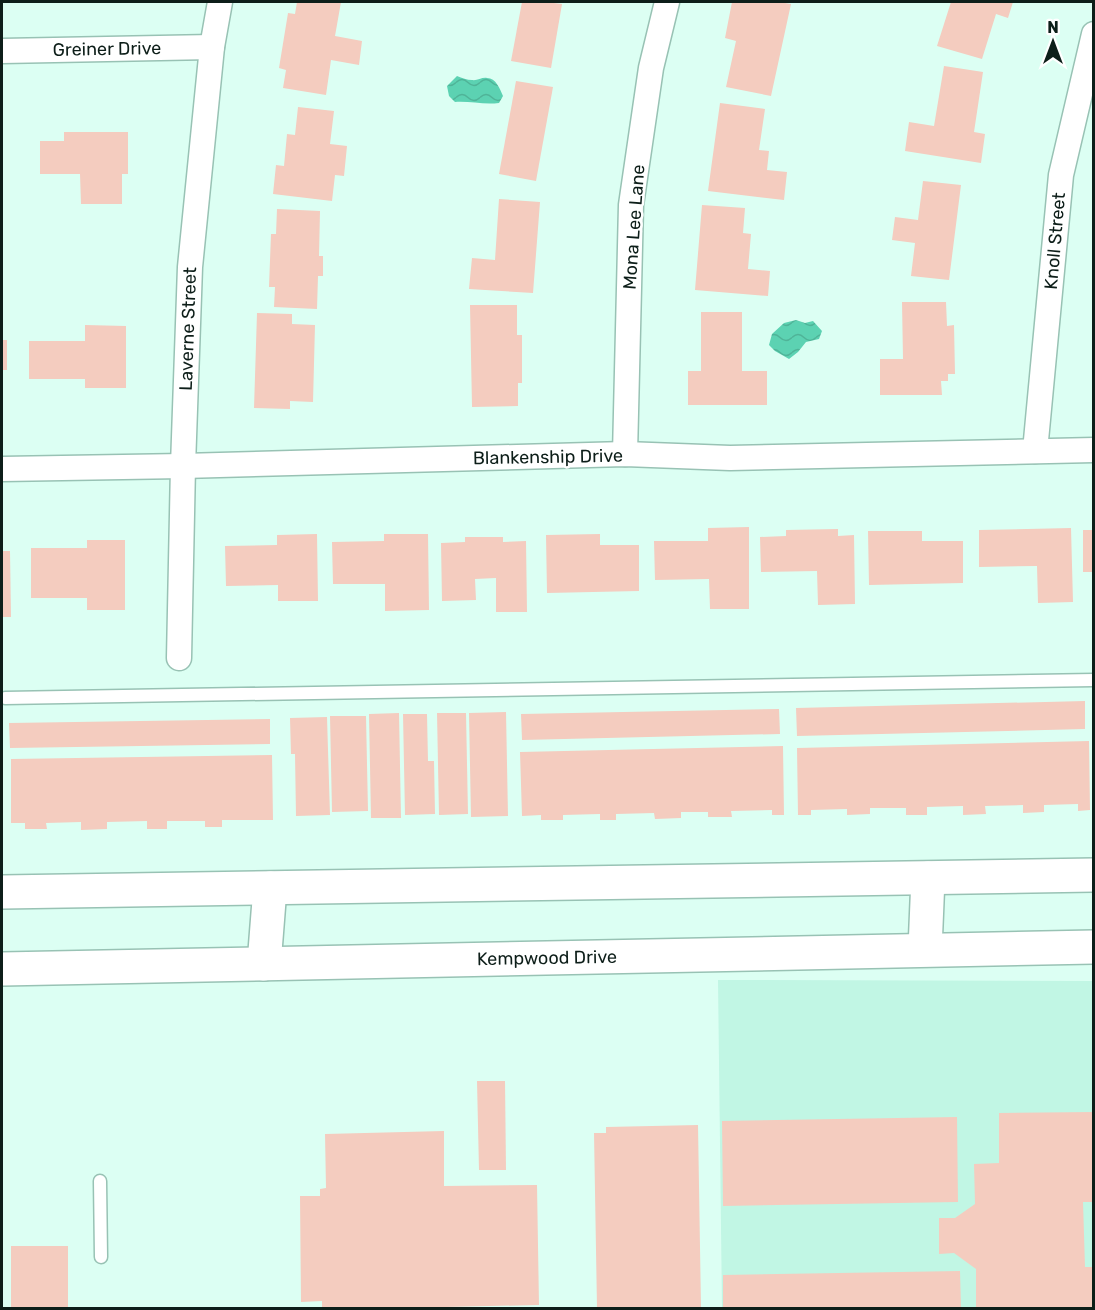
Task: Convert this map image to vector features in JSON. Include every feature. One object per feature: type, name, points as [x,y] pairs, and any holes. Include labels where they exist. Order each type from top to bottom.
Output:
[{"type":"main road","points":[[2,892],[1094,875]]},
{"type":"main road","points":[[925,950],[928,878]]},
{"type":"main road","points":[[264,964],[270,888]]},
{"type":"main road","name":"Kempwood Drive","points":[[2,969],[1094,947]]},
{"type":"street","name":"Laverne Street","points":[[179,658],[190,267],[212,47],[220,2]]},
{"type":"street","name":"Mona Lee Lane","points":[[625,454],[631,205],[651,69],[667,2]]},
{"type":"street","name":"Knoll Street","points":[[1035,451],[1061,175],[1094,34]]},
{"type":"street","name":"Greiner Drive","points":[[2,51],[212,47]]},
{"type":"street","name":"Blankenship Drive","points":[[2,469],[625,454],[730,458],[1094,450]]},
{"type":"lane","points":[[5,698],[1094,680]]},
{"type":"lane","points":[[100,1181],[100,1257]]},
{"type":"shaded area","points":[[718,980],[1093,981],[1093,1308],[722,1308]]},
{"type":"water","points":[[457,76],[470,80],[490,78],[497,84],[503,96],[499,103],[455,102],[449,96],[447,86]]},
{"type":"water","points":[[796,320],[805,323],[813,321],[822,331],[819,339],[806,342],[789,359],[769,345],[772,334],[784,323]]},
{"type":"building","points":[[297,2],[341,2],[335,36],[362,41],[359,65],[331,60],[326,95],[283,88],[286,70],[279,68],[288,13],[295,14]]},
{"type":"building","points":[[522,2],[562,4],[551,68],[511,61]]},
{"type":"building","points":[[732,2],[791,4],[771,96],[726,87],[736,41],[725,38]]},
{"type":"building","points":[[951,2],[1013,2],[1008,18],[996,14],[982,59],[937,46]]},
{"type":"building","points":[[944,66],[983,72],[974,132],[985,134],[981,163],[905,151],[909,122],[934,126]]},
{"type":"building","points":[[516,81],[553,87],[536,181],[499,174]]},
{"type":"building","points":[[720,103],[765,109],[759,150],[769,151],[767,170],[787,172],[784,200],[708,191]]},
{"type":"building","points":[[298,107],[334,111],[330,144],[347,146],[344,176],[335,175],[332,201],[273,194],[276,165],[284,166],[287,134],[295,135]]},
{"type":"building","points":[[64,132],[128,132],[128,174],[122,174],[122,204],[81,204],[80,174],[40,174],[40,141],[64,141]]},
{"type":"building","points":[[923,181],[961,185],[949,280],[911,276],[915,243],[892,240],[895,217],[918,220]]},
{"type":"building","points":[[499,199],[540,202],[533,293],[469,289],[472,258],[495,260]]},
{"type":"building","points":[[702,205],[745,208],[743,233],[751,234],[748,269],[770,271],[768,296],[695,290]]},
{"type":"building","points":[[277,209],[320,211],[319,256],[323,256],[323,276],[318,276],[317,309],[274,307],[275,287],[269,287],[271,234],[276,234]]},
{"type":"building","points":[[902,302],[946,302],[947,326],[954,325],[955,374],[948,374],[948,381],[941,381],[942,395],[880,395],[880,359],[903,359]]},
{"type":"building","points":[[470,305],[517,305],[517,335],[522,335],[522,383],[518,383],[518,406],[472,407]]},
{"type":"building","points":[[701,312],[742,312],[742,371],[767,371],[767,405],[688,405],[688,371],[701,371]]},
{"type":"building","points":[[257,313],[292,314],[292,324],[315,325],[313,402],[290,401],[290,409],[254,408]]},
{"type":"building","points":[[85,325],[126,326],[126,388],[85,388],[85,379],[29,379],[29,341],[85,341]]},
{"type":"building","points":[[2,340],[7,340],[7,370],[2,370]]},
{"type":"building","points":[[749,527],[749,609],[710,609],[709,579],[655,580],[654,541],[708,541],[708,528]]},
{"type":"building","points":[[1071,528],[1073,602],[1038,603],[1037,566],[979,567],[979,530]]},
{"type":"building","points":[[838,529],[838,536],[854,535],[855,604],[818,605],[817,571],[761,572],[760,537],[786,536],[786,530]]},
{"type":"building","points":[[1083,530],[1094,530],[1094,572],[1083,572]]},
{"type":"building","points":[[868,531],[922,531],[922,541],[963,541],[963,583],[869,585]]},
{"type":"building","points":[[317,534],[318,601],[278,601],[278,585],[226,586],[225,546],[277,545],[277,535]]},
{"type":"building","points":[[384,534],[428,534],[429,610],[385,611],[385,584],[333,584],[332,542],[384,541]]},
{"type":"building","points":[[600,534],[600,545],[639,545],[639,591],[547,593],[546,535]]},
{"type":"building","points":[[465,537],[503,537],[503,542],[526,541],[527,612],[496,612],[496,578],[475,579],[476,600],[442,601],[441,543],[465,542]]},
{"type":"building","points":[[87,540],[125,540],[125,610],[87,610],[87,598],[31,598],[31,548],[87,548]]},
{"type":"building","points":[[2,551],[10,551],[11,617],[2,617]]},
{"type":"building","points":[[1085,701],[1085,729],[797,736],[796,708]]},
{"type":"building","points":[[779,709],[780,734],[522,740],[521,714]]},
{"type":"building","points":[[506,712],[508,816],[471,817],[469,713]]},
{"type":"building","points":[[399,713],[401,818],[371,818],[369,714]]},
{"type":"building","points":[[437,713],[466,713],[468,814],[439,815]]},
{"type":"building","points":[[403,714],[427,714],[428,761],[434,761],[435,814],[405,815]]},
{"type":"building","points":[[330,716],[366,716],[368,811],[332,812]]},
{"type":"building","points":[[327,717],[330,815],[296,816],[295,754],[291,754],[290,718]]},
{"type":"building","points":[[270,719],[270,744],[10,748],[9,723]]},
{"type":"building","points":[[1089,741],[1090,810],[1078,811],[1078,804],[1044,805],[1044,812],[1023,813],[1023,805],[985,806],[986,814],[963,815],[963,806],[927,807],[927,815],[906,815],[906,808],[870,808],[870,814],[847,815],[847,809],[811,810],[811,815],[798,815],[797,748]]},
{"type":"building","points":[[783,746],[784,815],[772,815],[772,810],[731,811],[732,817],[708,817],[708,812],[681,812],[681,818],[655,819],[654,813],[616,814],[616,820],[600,820],[600,814],[563,815],[563,820],[541,820],[541,815],[522,816],[520,752]]},
{"type":"building","points":[[272,755],[273,820],[222,820],[222,827],[205,827],[205,821],[167,821],[167,829],[147,829],[147,821],[107,822],[107,829],[81,830],[81,822],[46,823],[47,829],[25,829],[25,823],[11,823],[11,759]]},
{"type":"building","points":[[477,1081],[505,1081],[506,1170],[479,1170]]},
{"type":"building","points":[[1094,1112],[1094,1202],[1083,1202],[1085,1267],[1094,1267],[1094,1308],[976,1308],[976,1269],[954,1253],[939,1254],[939,1218],[955,1218],[975,1204],[974,1164],[999,1163],[999,1113]]},
{"type":"building","points":[[957,1117],[958,1202],[723,1206],[722,1121]]},
{"type":"building","points":[[698,1125],[701,1308],[597,1308],[594,1133],[606,1133],[606,1127]]},
{"type":"building","points":[[444,1131],[444,1186],[537,1185],[539,1305],[322,1308],[322,1301],[301,1302],[300,1196],[320,1196],[320,1189],[326,1188],[325,1134]]},
{"type":"building","points":[[11,1246],[68,1246],[68,1308],[11,1308]]},
{"type":"building","points":[[960,1271],[961,1308],[723,1308],[723,1275]]}]
